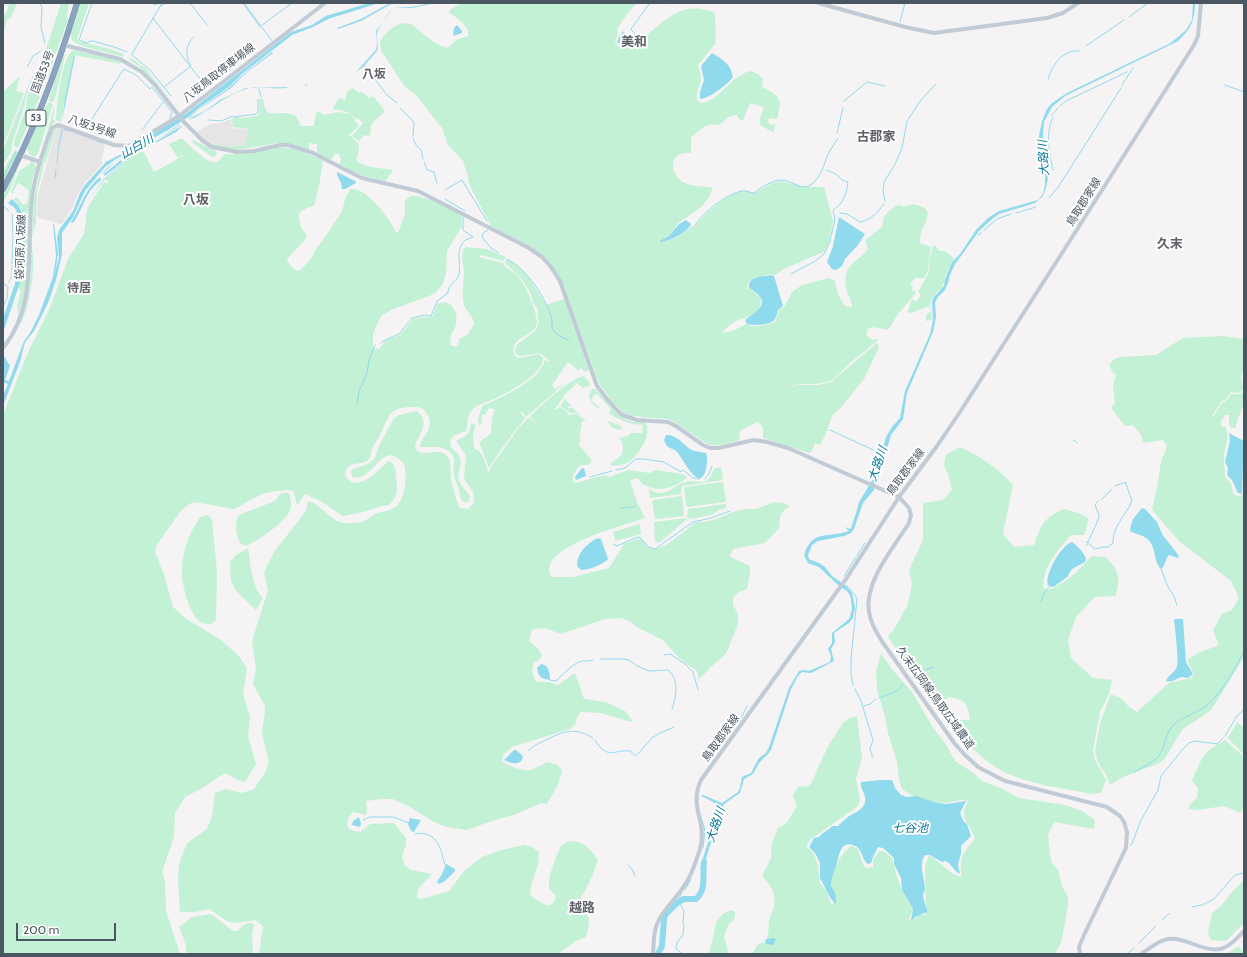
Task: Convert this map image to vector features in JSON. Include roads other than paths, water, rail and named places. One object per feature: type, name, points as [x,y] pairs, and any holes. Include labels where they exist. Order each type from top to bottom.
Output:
[{"type":"highway","name":"国道53号","points":[[3,189],[20,155],[64,45],[77,3]]},
{"type":"street","name":"八坂鳥取停車場線","points":[[64,45],[110,56],[129,63],[142,72],[179,116],[325,3]]},
{"type":"street","points":[[818,3],[934,33],[1047,18],[1063,13],[1078,3]]},
{"type":"street","name":"鳥取郡家線","points":[[653,954],[654,931],[659,919],[686,884],[700,849],[702,841],[702,828],[695,800],[696,792],[701,780],[840,588],[898,496],[937,446],[958,415],[1194,45],[1198,36],[1201,3]]},
{"type":"street","points":[[179,116],[202,141],[212,147],[236,152],[288,145],[314,153],[362,178],[418,191],[516,241],[536,253],[551,267],[560,281],[597,386],[619,412],[626,417],[637,420],[668,422],[710,448],[718,448],[754,440],[777,444],[815,459],[898,496]]},
{"type":"street","name":"八坂3号線","points":[[40,162],[54,126],[58,125],[66,127],[114,144],[130,146],[179,116]]},
{"type":"street","points":[[20,155],[40,162]]},
{"type":"street","name":"袋河原八坂線","points":[[3,348],[16,329],[28,287],[32,197],[40,162]]},
{"type":"street","name":"久末広岡線;鳥取広域農道","points":[[898,496],[909,508],[911,515],[909,523],[874,578],[869,594],[869,611],[874,628],[883,643],[955,744],[978,767],[1005,781],[1106,807],[1120,816],[1128,832],[1126,848],[1084,935],[1080,947],[1080,954]]},
{"type":"street","points":[[1141,954],[1167,939],[1182,940],[1208,950],[1224,949],[1234,943],[1244,930]]},
{"type":"water","name":"山白川","points":[[369,3],[379,3],[328,19],[313,27],[292,35],[242,74],[230,86],[187,118],[116,159],[105,167],[85,191],[73,217],[62,233],[62,254],[56,280],[48,303],[34,331],[25,342],[20,362],[3,406],[3,396],[8,384],[3,382],[3,354],[10,366],[5,380],[9,381],[24,341],[39,315],[53,277],[56,256],[53,224],[58,254],[55,273],[59,257],[57,238],[59,230],[73,211],[85,185],[106,162],[129,150],[187,113],[291,32],[312,25],[326,16]]},
{"type":"water","points":[[390,3],[391,4],[361,21],[338,29],[337,28],[361,19]]},
{"type":"water","points":[[431,3],[412,8],[393,8],[412,7]]},
{"type":"water","points":[[1193,3],[1195,3],[1194,14],[1191,24],[1178,41],[1065,96],[1052,107],[1044,122],[1043,136],[1048,178],[1043,196],[1035,203],[999,214],[992,219],[979,231],[955,264],[945,290],[935,302],[936,317],[933,332],[907,393],[903,419],[891,435],[874,490],[863,503],[854,529],[851,533],[844,536],[818,541],[812,545],[808,555],[809,559],[825,567],[832,576],[845,585],[852,593],[855,608],[853,618],[849,623],[834,633],[835,642],[831,649],[834,661],[811,673],[802,672],[798,676],[791,689],[771,750],[759,763],[753,774],[744,779],[740,793],[724,804],[710,845],[704,869],[702,870],[702,861],[720,806],[704,797],[701,797],[703,795],[722,803],[738,792],[742,777],[751,773],[759,758],[766,753],[789,688],[799,671],[809,671],[830,662],[831,656],[828,649],[832,643],[832,633],[849,619],[852,610],[851,598],[848,592],[838,585],[819,567],[808,563],[804,555],[812,541],[817,538],[849,531],[845,527],[851,528],[859,502],[876,474],[886,437],[900,418],[905,391],[930,334],[933,320],[932,301],[944,286],[945,279],[952,262],[960,254],[976,230],[988,218],[999,211],[1038,200],[1043,194],[1045,177],[1039,136],[1042,121],[1047,109],[1052,103],[1067,93],[1169,44],[1186,30],[1192,20]]},
{"type":"water","points":[[383,22],[377,34],[377,51],[363,67],[356,72],[376,50],[376,31]]},
{"type":"water","points":[[457,25],[462,33],[453,36],[454,28]]},
{"type":"water","points":[[623,31],[630,41],[621,45],[617,42]]},
{"type":"water","points":[[272,52],[273,53],[246,73],[231,88],[198,110],[189,118],[199,109],[230,87],[245,73]]},
{"type":"water","points":[[712,53],[728,65],[733,77],[718,91],[708,97],[700,99],[700,92],[704,80],[701,66]]},
{"type":"water","points":[[74,55],[75,56],[62,121],[65,98]]},
{"type":"water","points":[[35,71],[36,71],[3,149]]},
{"type":"water","points":[[289,87],[284,88],[261,88]]},
{"type":"water","points":[[246,88],[252,88],[231,95],[189,120],[220,100]]},
{"type":"water","points":[[181,123],[177,127],[149,143],[169,131]]},
{"type":"water","points":[[183,125],[176,132],[133,155],[105,179],[88,200],[104,179],[133,154]]},
{"type":"water","points":[[121,160],[122,162],[120,164],[105,176],[104,174]]},
{"type":"water","points":[[115,162],[112,165],[101,175],[107,168]]},
{"type":"water","points":[[337,172],[355,181],[356,183],[342,189]]},
{"type":"water","points":[[100,177],[101,180],[91,190],[77,217],[73,223],[71,222],[87,192]]},
{"type":"water","points":[[12,199],[19,206],[22,213],[20,282],[3,333],[3,318],[15,284],[16,271],[18,215],[15,208],[8,203]]},
{"type":"water","points":[[839,217],[865,234],[858,245],[845,259],[842,266],[836,270],[832,269],[827,262],[833,246]]},
{"type":"water","points":[[686,220],[691,224],[686,230],[664,242],[659,241],[669,236],[679,224]]},
{"type":"water","points":[[771,275],[774,276],[783,306],[778,310],[775,319],[770,323],[757,325],[747,324],[745,320],[756,312],[762,305],[760,297],[749,288],[750,281],[756,278]]},
{"type":"water","points":[[1229,433],[1244,441],[1242,494],[1238,493],[1232,480],[1227,475],[1228,468],[1225,462],[1230,441]]},
{"type":"water","points":[[666,435],[674,437],[694,451],[706,453],[707,463],[703,476],[700,478],[695,476],[677,452],[667,446],[664,440]]},
{"type":"water","points":[[582,468],[584,468],[586,476],[576,480],[575,477]]},
{"type":"water","points":[[1142,508],[1145,509],[1157,522],[1162,534],[1179,556],[1178,558],[1169,555],[1161,569],[1149,541],[1143,536],[1131,532],[1130,529],[1133,519]]},
{"type":"water","points":[[598,538],[601,539],[608,559],[595,567],[581,570],[577,566],[577,561],[583,549]]},
{"type":"water","points":[[1072,542],[1078,547],[1086,558],[1085,562],[1072,569],[1067,577],[1055,586],[1052,587],[1048,585],[1047,580],[1055,560],[1063,548]]},
{"type":"water","points":[[1175,619],[1183,619],[1186,662],[1193,674],[1188,678],[1182,677],[1173,681],[1166,681],[1177,666]]},
{"type":"water","points":[[541,664],[546,666],[549,672],[550,680],[543,678],[538,674],[537,668]]},
{"type":"water","points":[[514,750],[523,756],[521,761],[518,763],[513,763],[504,760]]},
{"type":"water","name":"七谷池","points":[[892,780],[895,788],[901,795],[907,797],[916,796],[937,803],[947,804],[966,801],[960,813],[964,822],[967,824],[971,836],[961,846],[961,854],[958,864],[960,874],[947,862],[942,862],[930,855],[925,855],[922,863],[925,885],[923,897],[927,912],[915,917],[912,921],[913,909],[902,890],[901,878],[894,864],[894,858],[883,848],[878,847],[871,863],[868,864],[856,846],[848,844],[842,848],[831,882],[831,886],[836,895],[835,903],[831,899],[820,878],[820,863],[815,853],[810,848],[814,838],[819,837],[832,826],[838,826],[862,807],[865,797],[861,782]]},
{"type":"water","points":[[359,817],[361,824],[360,827],[352,825],[353,821]]},
{"type":"water","points":[[410,818],[421,820],[414,832],[411,831],[408,824]]},
{"type":"water","points":[[446,864],[455,869],[455,871],[445,881],[439,884],[437,882]]},
{"type":"water","points":[[766,939],[776,939],[773,945],[766,944]]},
{"type":"waterway","points":[[92,3],[79,40],[87,43],[93,41],[127,52]]},
{"type":"waterway","points":[[150,3],[157,5]]},
{"type":"waterway","points":[[132,54],[162,3]]},
{"type":"waterway","points":[[161,6],[166,3]]},
{"type":"waterway","points":[[190,3],[207,25]]},
{"type":"waterway","points":[[243,3],[260,27]]},
{"type":"waterway","points":[[244,3],[272,41]]},
{"type":"waterway","points":[[262,25],[292,3]]},
{"type":"waterway","points":[[635,34],[631,29],[650,3]]},
{"type":"waterway","points":[[898,3],[904,4]]},
{"type":"waterway","points":[[900,22],[905,3]]},
{"type":"waterway","points":[[1129,17],[1148,3]]},
{"type":"waterway","points":[[40,4],[42,7],[41,27],[45,43]]},
{"type":"waterway","points":[[153,18],[200,79]]},
{"type":"waterway","points":[[1086,46],[1124,20]]},
{"type":"waterway","points":[[164,87],[191,66],[187,51],[189,44],[194,37]]},
{"type":"waterway","points":[[27,67],[33,56],[41,51]]},
{"type":"waterway","points":[[1048,80],[1055,64],[1063,56],[1073,51],[1079,51]]},
{"type":"waterway","points":[[132,55],[150,70],[171,96]]},
{"type":"waterway","points":[[364,65],[387,95],[397,103]]},
{"type":"waterway","points":[[1122,85],[1133,68]]},
{"type":"waterway","points":[[85,130],[124,69],[136,75],[150,89],[152,87],[172,112],[170,119]]},
{"type":"waterway","points":[[1060,106],[1066,101],[1127,72]]},
{"type":"waterway","points":[[844,101],[867,82],[885,86]]},
{"type":"waterway","points":[[885,201],[883,192],[884,182],[895,164],[902,148],[907,121],[921,100],[936,84]]},
{"type":"waterway","points":[[1225,85],[1244,92]]},
{"type":"waterway","points":[[1049,198],[1059,186],[1121,88]]},
{"type":"waterway","points":[[259,89],[261,97]]},
{"type":"waterway","points":[[234,117],[256,114],[258,111],[258,99]]},
{"type":"waterway","name":"山白川","points":[[142,130],[163,102]]},
{"type":"waterway","points":[[400,108],[414,122],[413,136]]},
{"type":"waterway","points":[[837,133],[843,108]]},
{"type":"waterway","points":[[1052,115],[1058,108]]},
{"type":"waterway","points":[[209,120],[221,121],[233,116]]},
{"type":"waterway","points":[[1053,117],[1048,137],[1053,170]]},
{"type":"waterway","points":[[58,151],[62,130]]},
{"type":"waterway","points":[[64,130],[70,131]]},
{"type":"waterway","points":[[413,138],[416,145],[421,150],[423,159]]},
{"type":"waterway","points":[[695,226],[708,210],[722,200],[736,193],[744,191],[754,193],[767,184],[778,180],[786,180],[804,187],[812,184],[820,174],[828,154],[838,138]]},
{"type":"waterway","points":[[95,140],[102,143]]},
{"type":"waterway","points":[[3,179],[16,152]]},
{"type":"waterway","points":[[57,163],[58,153]]},
{"type":"waterway","points":[[424,162],[427,170],[434,172],[437,183]]},
{"type":"waterway","points":[[55,178],[56,170]]},
{"type":"waterway","points":[[791,274],[815,261],[824,254],[830,241],[835,219],[833,210],[844,198],[848,182],[842,180],[836,174],[826,170]]},
{"type":"waterway","points":[[445,190],[462,180],[487,221]]},
{"type":"waterway","points":[[445,199],[465,211]]},
{"type":"waterway","points":[[840,213],[847,214],[860,222],[871,218],[884,204]]},
{"type":"waterway","points":[[4,207],[9,211]]},
{"type":"waterway","points":[[1016,213],[1036,207]]},
{"type":"waterway","points":[[12,214],[12,264]]},
{"type":"waterway","name":"大路川","points":[[984,230],[997,219],[1011,214]]},
{"type":"waterway","points":[[381,343],[399,334],[412,318],[425,315],[431,316],[437,301],[448,293],[449,287],[459,274],[460,248],[465,240],[473,237],[463,230],[463,217]]},
{"type":"waterway","points":[[488,230],[483,233],[482,237],[491,248],[499,253]]},
{"type":"waterway","points":[[507,259],[522,269],[535,285],[549,311],[553,329],[557,334],[569,341]]},
{"type":"waterway","points":[[9,282],[12,276],[12,266]]},
{"type":"waterway","points":[[3,283],[8,287],[7,298],[3,307]]},
{"type":"waterway","points":[[357,405],[359,391],[367,373],[369,360],[375,345]]},
{"type":"waterway","points":[[830,430],[882,454]]},
{"type":"waterway","points":[[616,470],[625,468],[636,459],[644,459],[664,462],[681,472],[683,470],[693,478],[700,479],[699,477]]},
{"type":"waterway","points":[[705,479],[712,466]]},
{"type":"waterway","points":[[590,477],[612,471]]},
{"type":"waterway","points":[[1115,486],[1126,482],[1126,484]]},
{"type":"waterway","points":[[1087,545],[1088,543],[1095,549],[1108,547],[1113,543],[1113,537],[1117,526],[1132,501],[1126,484]]},
{"type":"waterway","points":[[1101,500],[1112,489]]},
{"type":"waterway","points":[[1086,542],[1088,542],[1099,518],[1095,505],[1098,501]]},
{"type":"waterway","points":[[621,508],[635,507]]},
{"type":"waterway","points":[[613,544],[617,546],[640,537],[648,547],[655,549],[693,522],[711,518],[730,511]]},
{"type":"waterway","points":[[844,576],[865,543]]},
{"type":"waterway","points":[[1161,568],[1167,585],[1174,596],[1177,605]]},
{"type":"waterway","points":[[1041,602],[1050,585]]},
{"type":"waterway","points":[[845,586],[847,586],[857,599],[851,659],[853,685]]},
{"type":"waterway","points":[[1134,772],[1149,764],[1159,756],[1163,749],[1169,730],[1174,724],[1203,708],[1215,697],[1232,674],[1244,651]]},
{"type":"waterway","points":[[664,655],[670,654],[685,664],[693,672],[698,690]]},
{"type":"waterway","points":[[601,659],[629,660],[637,666],[649,671],[668,670],[672,674],[676,683],[676,694],[672,709]]},
{"type":"waterway","points":[[550,680],[556,681],[576,663],[593,660]]},
{"type":"waterway","points":[[914,676],[934,667]]},
{"type":"waterway","points":[[879,698],[897,691],[903,684]]},
{"type":"waterway","points":[[855,689],[861,701],[873,740],[870,749],[872,757]]},
{"type":"waterway","points":[[864,706],[870,704],[876,699]]},
{"type":"waterway","points":[[739,723],[747,706]]},
{"type":"waterway","points":[[1225,736],[1237,716],[1244,709]]},
{"type":"waterway","points":[[595,740],[599,746],[607,752],[630,751],[636,756],[652,738],[674,727]]},
{"type":"waterway","points":[[528,751],[539,743],[556,735],[567,732],[576,731],[593,738]]},
{"type":"waterway","points":[[1130,846],[1140,822],[1158,790],[1161,776],[1182,750],[1189,743],[1195,741],[1217,744],[1223,738]]},
{"type":"waterway","points":[[363,820],[370,817],[393,817],[409,823]]},
{"type":"waterway","points":[[701,817],[705,830],[703,848]]},
{"type":"waterway","points":[[415,834],[427,834],[436,841],[441,850],[446,866]]},
{"type":"waterway","name":"大路川","points":[[658,954],[662,946],[665,915],[678,902],[684,899],[696,899],[702,891],[704,862]]},
{"type":"waterway","points":[[628,865],[632,869],[635,876]]},
{"type":"waterway","points":[[1192,907],[1202,905],[1214,899],[1235,875],[1244,873]]},
{"type":"waterway","points":[[685,890],[691,879]]},
{"type":"waterway","points":[[679,898],[682,893]]},
{"type":"waterway","name":"大路川","points":[[668,910],[677,900]]},
{"type":"waterway","points":[[680,903],[684,911],[683,923]]},
{"type":"waterway","points":[[1162,920],[1170,913]]},
{"type":"waterway","points":[[683,954],[676,949],[677,943],[683,935],[684,924]]},
{"type":"waterway","points":[[1139,943],[1156,926]]},
{"type":"waterway","points":[[1127,954],[1134,948]]},
{"type":"district","name":"美和","points":[[634,42]]},
{"type":"district","name":"八坂","points":[[374,74]]},
{"type":"district","name":"古郡家","points":[[876,137]]},
{"type":"district","name":"八坂","points":[[196,200]]},
{"type":"district","name":"久末","points":[[1170,244]]},
{"type":"district","name":"待居","points":[[79,288]]},
{"type":"district","name":"越路","points":[[582,908]]}]
